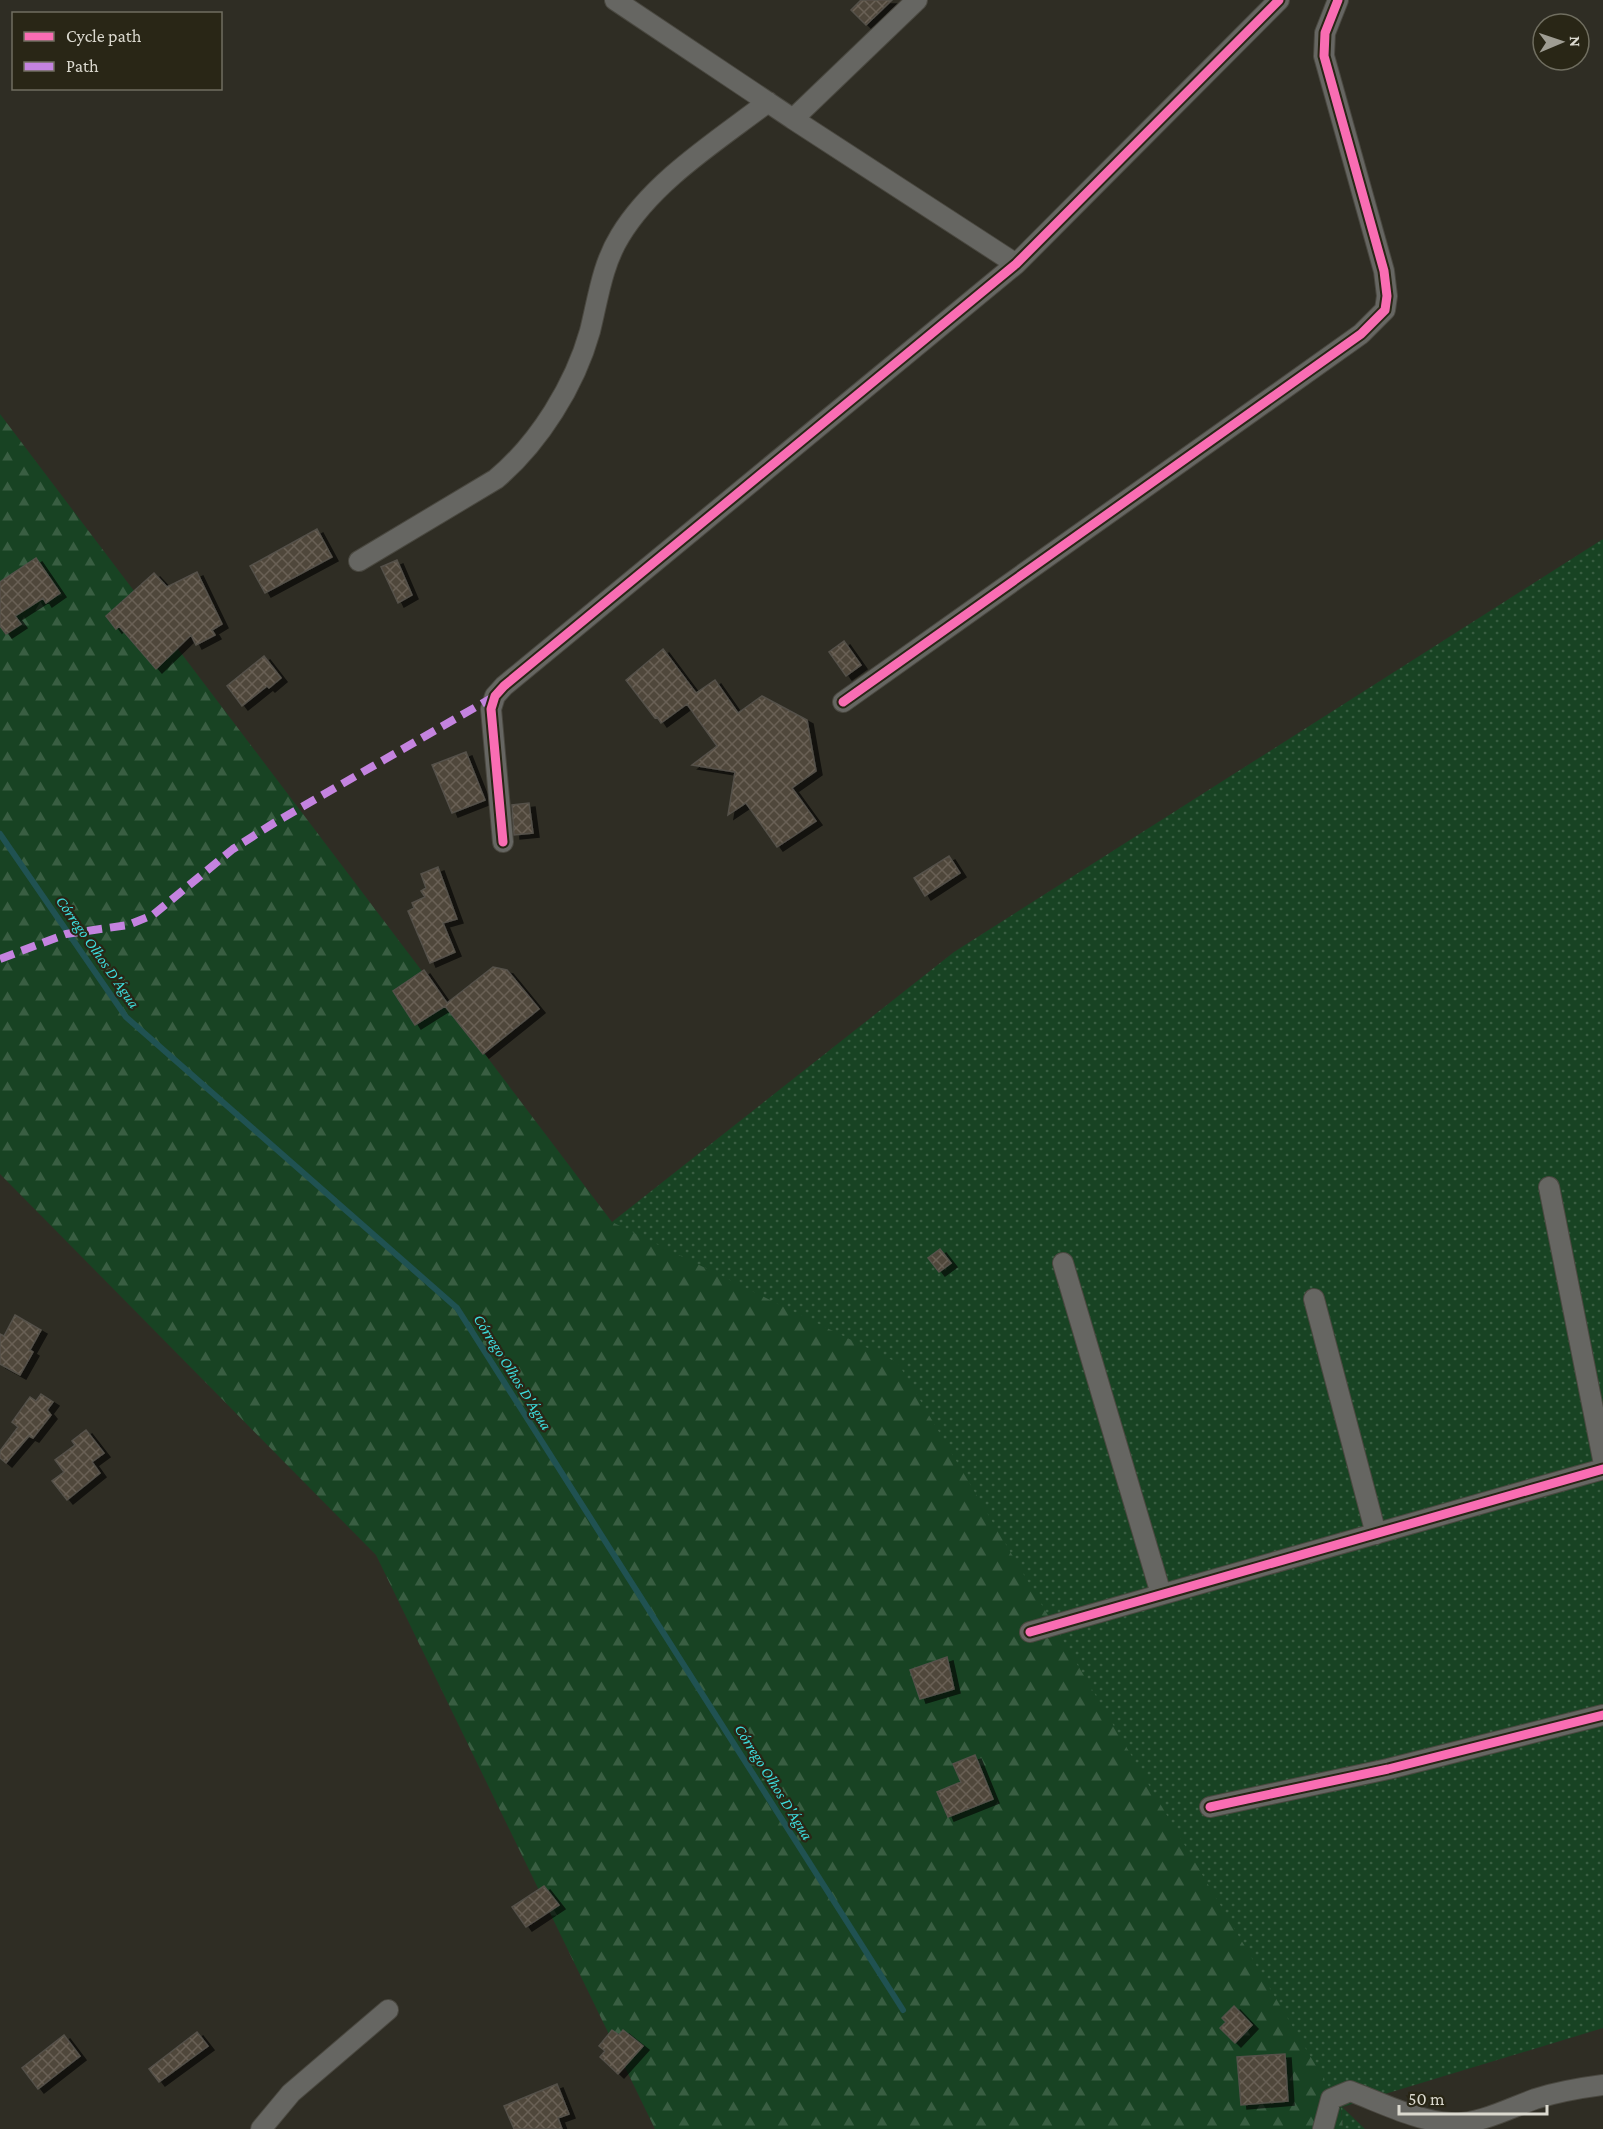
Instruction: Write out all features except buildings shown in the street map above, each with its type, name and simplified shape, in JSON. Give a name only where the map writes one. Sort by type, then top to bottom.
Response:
[{"type":"street","points":[[615,0],[1016,264]]},
{"type":"street","points":[[793,119],[917,0]]},
{"type":"street","points":[[503,842],[490,709],[495,696],[504,686],[1016,264],[1279,0]]},
{"type":"street","points":[[843,702],[1361,334],[1385,310],[1387,296],[1384,271],[1324,56],[1325,33],[1338,0]]},
{"type":"street","points":[[359,561],[496,479],[514,464],[533,442],[565,392],[581,357],[607,264],[619,237],[631,219],[648,198],[680,170],[768,102]]},
{"type":"street","points":[[1549,1187],[1603,1459]]},
{"type":"street","points":[[1063,1263],[1161,1594]]},
{"type":"street","points":[[1314,1299],[1376,1534]]},
{"type":"street","points":[[1030,1632],[1603,1469]]},
{"type":"street","points":[[1210,1807],[1388,1769],[1603,1715]]},
{"type":"street","points":[[261,2129],[291,2093],[388,2010]]},
{"type":"street","points":[[1323,2129],[1331,2098],[1350,2091],[1428,2119],[1453,2123],[1484,2118],[1536,2099],[1584,2087],[1603,2085]]},
{"type":"green space","points":[[0,414],[612,1222],[898,1363],[1341,2108],[1343,2129],[655,2129],[376,1555],[0,1174]]},
{"type":"green space","points":[[1603,539],[1603,2028],[1342,2107],[1365,2129],[1343,2129],[1341,2108],[612,1222],[954,952]]},
{"type":"waterway","name":"Córrego Olhos D'Água","points":[[0,834],[126,1017],[457,1308],[903,2010]]},
{"type":"marked path","points":[[0,959],[66,934],[128,925],[153,915],[233,849],[495,696]]},
{"type":"cycle path","points":[[503,842],[491,709],[495,696],[504,686],[1016,264],[1279,0]]},
{"type":"cycle path","points":[[843,702],[1361,334],[1385,310],[1387,296],[1384,271],[1324,56],[1325,33],[1338,0]]},
{"type":"cycle path","points":[[1030,1632],[1603,1469]]},
{"type":"cycle path","points":[[1210,1807],[1388,1769],[1603,1715]]}]
